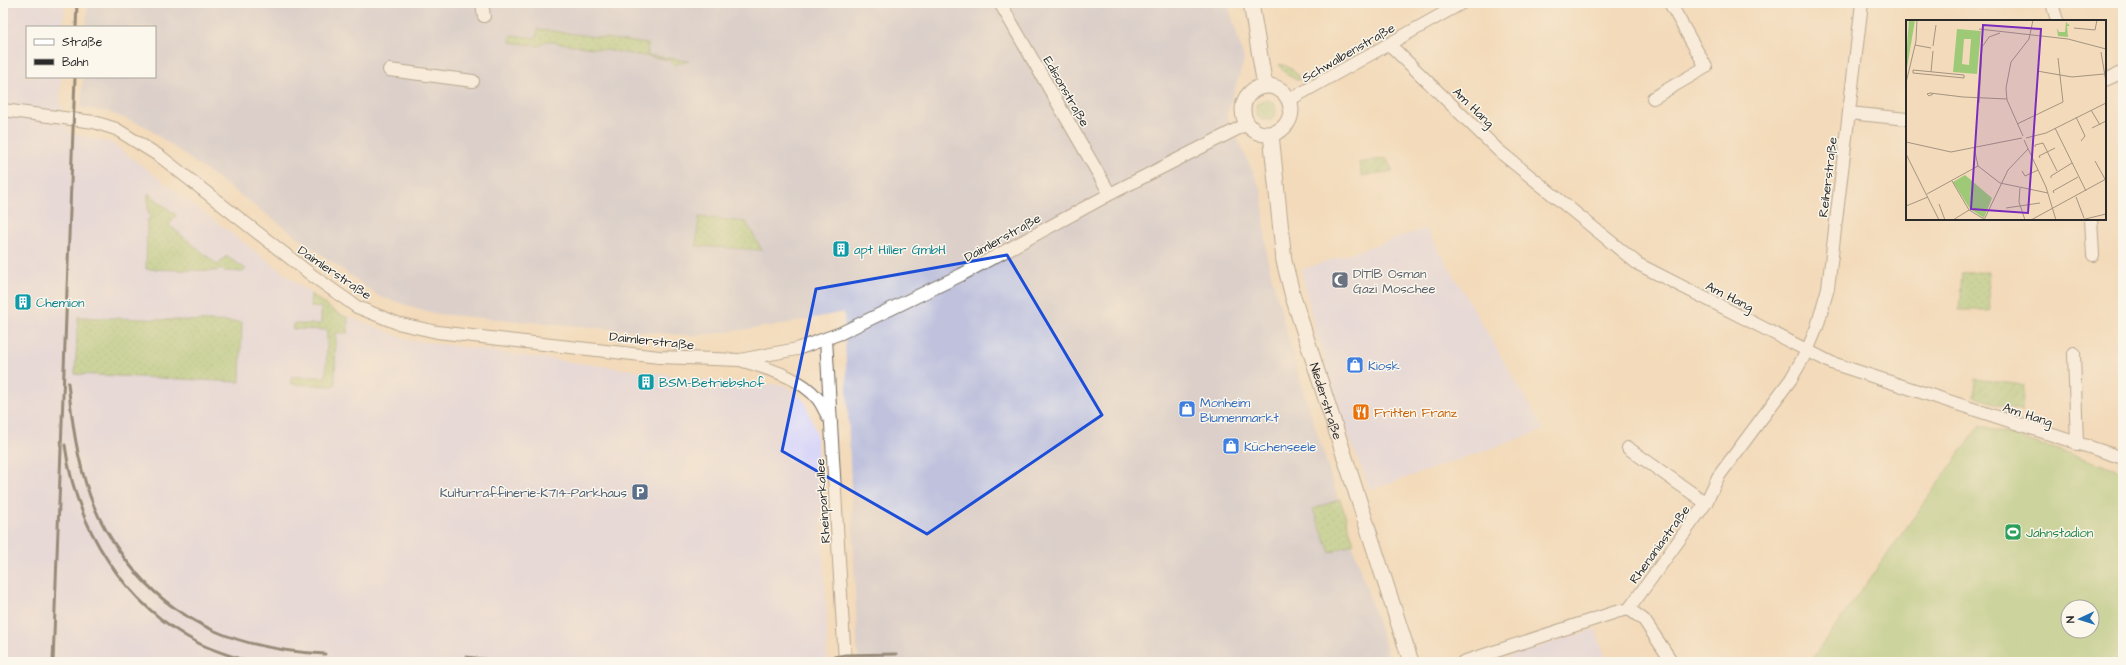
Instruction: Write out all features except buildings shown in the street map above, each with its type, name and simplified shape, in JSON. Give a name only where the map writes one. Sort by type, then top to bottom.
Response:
[{"type":"street","points":[[482,3],[484,16]]},
{"type":"street","name":"Edisonstraße","points":[[1000,3],[1110,194]]},
{"type":"street","points":[[1250,3],[1265,86]]},
{"type":"street","name":"Schwalbenstraße","points":[[1289,100],[1309,90],[1320,81],[1390,45],[1462,3]]},
{"type":"street","points":[[1653,98],[1706,67],[1670,3]]},
{"type":"street","name":"Reiherstraße","points":[[1807,351],[1828,288],[1862,3]]},
{"type":"street","points":[[2052,3],[2058,20]]},
{"type":"street","name":"Am Hang","points":[[1390,45],[1499,151],[1627,256],[1649,270],[1832,364],[2123,458]]},
{"type":"street","points":[[388,70],[473,81]]},
{"type":"street","points":[[2106,80],[2123,72]]},
{"type":"street","points":[[1265,86],[1279,89],[1289,100],[1291,108],[1288,122],[1278,132],[1270,134],[1255,131],[1247,124],[1242,108],[1250,93],[1265,86]]},
{"type":"street","name":"Daimlerstraße","points":[[3,110],[94,122],[116,129],[150,149],[313,276],[357,307],[397,322],[436,332],[659,357],[740,360],[797,349],[826,339],[961,275],[1110,194],[1247,124]]},
{"type":"street","points":[[1849,113],[1906,119]]},
{"type":"street","name":"Niederstraße","points":[[1270,134],[1284,261],[1293,297],[1411,662]]},
{"type":"street","points":[[2090,220],[2093,255]]},
{"type":"street","name":"Rheinparkallee","points":[[826,339],[846,662]]},
{"type":"street","name":"Rhenaniastraße","points":[[1629,609],[1706,503],[1718,478],[1791,379],[1807,351]]},
{"type":"street","points":[[2074,353],[2077,444]]},
{"type":"street","name":"Daimlerstraße","points":[[740,360],[779,373],[804,386],[818,399],[831,422]]},
{"type":"street","points":[[1628,448],[1706,503]]},
{"type":"street","points":[[1463,662],[1629,609],[1644,620],[1672,662]]},
{"type":"highlighted area","points":[[1007,255],[1102,415],[927,534],[782,451],[816,289]]},
{"type":"shaded area","points":[[3,3],[65,3],[63,26],[26,26],[26,78],[61,78],[60,102],[70,133],[112,143],[334,311],[409,340],[712,381],[785,385],[805,402],[816,432],[827,617],[827,662],[3,662]]},
{"type":"shaded area","points":[[88,3],[1228,3],[1244,60],[1227,115],[1262,192],[1267,259],[1298,373],[1391,662],[858,662],[844,312],[779,325],[694,336],[437,314],[380,297],[145,126],[108,112],[81,108],[83,78],[156,78],[156,26],[86,26]]},
{"type":"shaded area","points":[[1426,228],[1544,430],[1370,490],[1346,429],[1315,330],[1301,270]]},
{"type":"shaded area","points":[[1595,629],[1607,662],[1492,662]]},
{"type":"green space","points":[[538,29],[648,44],[647,55],[689,61],[675,65],[670,60],[546,41],[539,46],[510,42],[511,35],[536,38]]},
{"type":"green space","points":[[1279,64],[1291,69],[1300,80],[1287,75]]},
{"type":"green space","points":[[1266,100],[1273,103],[1276,110],[1273,117],[1266,120],[1259,117],[1256,110],[1259,103]]},
{"type":"green space","points":[[1386,158],[1393,171],[1362,176],[1359,163]]},
{"type":"green space","points":[[148,193],[176,215],[169,225],[218,265],[226,256],[246,269],[243,272],[224,271],[220,268],[217,271],[146,269],[147,220],[151,217],[148,213]]},
{"type":"green space","points":[[699,217],[746,222],[762,250],[696,246]]},
{"type":"green space","points":[[1988,272],[1990,310],[1959,310],[1962,273]]},
{"type":"green space","points":[[311,294],[334,311],[348,318],[348,333],[336,333],[335,386],[291,384],[291,377],[326,377],[327,330],[292,329],[293,324],[321,324],[321,308],[310,307]]},
{"type":"green space","points":[[78,317],[242,322],[240,382],[75,374]]},
{"type":"green space","points":[[1975,379],[2024,385],[2022,411],[1974,397]]},
{"type":"green space","name":"Jahnstadion","points":[[1980,425],[2123,471],[2123,662],[1810,662]]},
{"type":"green space","points":[[1340,499],[1354,543],[1330,553],[1313,509]]},
{"type":"railway","points":[[76,26],[77,3]]},
{"type":"railway","points":[[53,662],[75,78]]},
{"type":"railway","points":[[68,383],[78,454],[93,505],[105,529],[125,559],[145,582],[166,602],[189,618],[214,630],[240,640],[267,647],[295,652],[325,654]]},
{"type":"railway","points":[[65,445],[71,476],[80,506],[108,561],[127,586],[148,608],[173,628],[200,644],[248,662]]},
{"type":"railway","points":[[807,662],[845,655],[896,654]]},
{"type":"railway","points":[[466,657],[508,662]]},
{"type":"place","name":"apt Hiller GmbH","points":[[841,249]]},
{"type":"place","name":"DİTİB Osman Gazi Moschee","points":[[1340,280]]},
{"type":"place","name":"Chemion","points":[[23,302]]},
{"type":"place","name":"Kiosk","points":[[1355,365]]},
{"type":"place","name":"BSM-Betriebshof","points":[[646,382]]},
{"type":"place","name":"Monheim Blumenmarkt","points":[[1187,409]]},
{"type":"place","name":"Fritten Franz","points":[[1361,412]]},
{"type":"place","name":"Küchenseele","points":[[1231,446]]},
{"type":"place","name":"Kulturraffinerie-K714-Parkhaus","points":[[640,492]]},
{"type":"place","name":"Jahnstadion","points":[[2013,532]]}]
